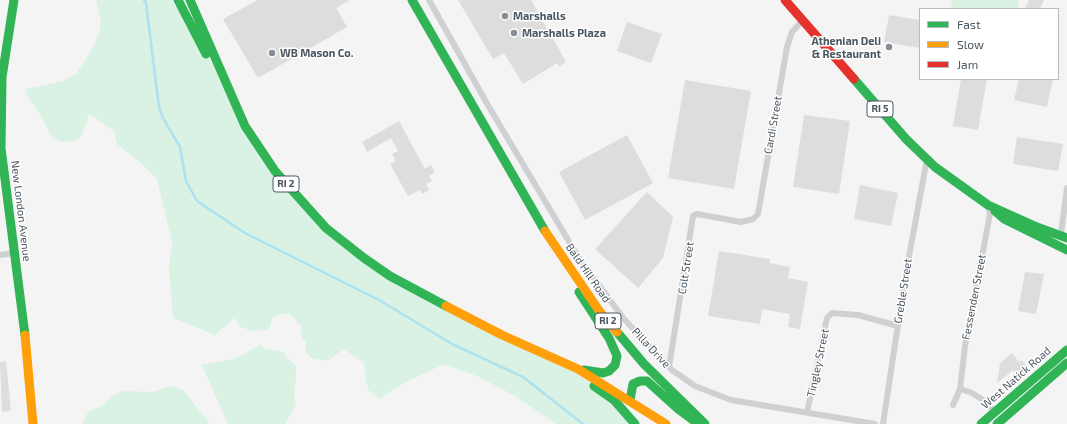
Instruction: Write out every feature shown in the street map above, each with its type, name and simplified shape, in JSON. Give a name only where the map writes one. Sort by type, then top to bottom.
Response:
[{"type":"main road","name":"New London Avenue","points":[[14,0],[1,76],[1,148],[28,357],[33,424]]},
{"type":"main road","points":[[171,0],[208,58]]},
{"type":"main road","name":"RI 2","points":[[178,0],[240,115],[275,170],[298,199],[344,244],[386,273],[429,298],[502,335],[578,369],[630,400],[666,424]]},
{"type":"main road","points":[[190,0],[240,115]]},
{"type":"main road","name":"Bald Hill Road","points":[[412,0],[528,204],[558,252],[600,312],[644,364],[705,424]]},
{"type":"main road","name":"RI 5","points":[[785,0],[906,139],[927,159],[969,193],[988,204],[1037,227],[1064,236]]},
{"type":"main road","points":[[528,204],[552,248],[608,338],[617,356],[614,368],[606,372],[578,369]]},
{"type":"main road","name":"RI 5","points":[[988,204],[1004,219],[1067,250]]},
{"type":"main road","name":"West Natick Road","points":[[981,424],[1067,350]]},
{"type":"main road","points":[[562,362],[614,400],[635,424]]},
{"type":"main road","name":"West Natick Road","points":[[997,424],[1067,363]]},
{"type":"main road","points":[[630,400],[633,384],[640,381],[647,381],[659,390],[678,409],[698,424]]},
{"type":"street","name":"Pilla Drive","points":[[429,0],[489,107],[577,255],[621,315],[669,367],[696,386],[731,400],[875,424]]},
{"type":"street","name":"Cardi Street","points":[[741,222],[753,219],[760,211],[787,47],[792,32],[803,20]]},
{"type":"street","name":"Greble Street","points":[[883,424],[898,326],[927,159]]},
{"type":"street","points":[[1064,236],[1067,188]]},
{"type":"street","name":"Fessenden Street","points":[[953,405],[960,389],[965,346],[990,214],[988,204]]},
{"type":"street","name":"Colt Street","points":[[669,367],[693,216],[697,214],[741,222]]},
{"type":"street","points":[[0,255],[14,253]]},
{"type":"street","name":"Tingley Street","points":[[808,412],[822,339],[827,318],[830,315],[835,312],[851,314],[876,319],[898,326]]},
{"type":"street","points":[[960,389],[972,393],[983,400],[995,412]]},
{"type":"green space","points":[[96,0],[171,0],[207,53],[245,126],[312,213],[369,262],[562,362],[617,402],[635,424],[556,424],[515,396],[477,376],[444,364],[406,382],[379,399],[369,391],[366,382],[364,363],[344,349],[327,361],[311,358],[305,351],[306,343],[301,336],[301,326],[289,313],[273,316],[269,330],[252,331],[241,327],[234,318],[215,335],[173,318],[169,268],[172,242],[157,179],[140,162],[117,144],[114,131],[89,114],[82,135],[75,141],[60,142],[50,134],[40,114],[28,97],[25,89],[63,81],[76,74],[93,48],[100,29],[101,21]]},
{"type":"green space","points":[[952,0],[1018,0],[1019,8],[951,8]]},
{"type":"green space","points":[[261,344],[263,348],[283,352],[296,367],[294,393],[296,405],[285,424],[228,424],[202,365],[237,358]]},
{"type":"green space","points":[[171,386],[183,390],[210,424],[84,424],[83,421],[89,411],[100,407],[115,394],[123,391],[153,392]]},
{"type":"building","name":"WB Mason Co.","points":[[258,0],[350,0],[336,8],[347,27],[258,78],[223,19]]},
{"type":"building","name":"Marshalls Plaza","points":[[458,0],[531,0],[566,62],[559,67],[557,63],[523,84],[504,53],[493,59]]},
{"type":"building","points":[[1029,0],[1044,0],[1040,8],[1025,8]]},
{"type":"building","points":[[889,15],[919,20],[919,48],[884,42]]},
{"type":"building","points":[[627,22],[662,34],[651,63],[617,51]]},
{"type":"building","points":[[685,80],[751,91],[734,189],[668,178]]},
{"type":"building","points":[[961,80],[987,80],[978,130],[953,126]]},
{"type":"building","points":[[1019,80],[1053,80],[1047,107],[1014,100]]},
{"type":"building","points":[[804,115],[850,121],[839,194],[793,187]]},
{"type":"building","points":[[399,121],[425,169],[431,165],[435,172],[429,176],[432,181],[426,184],[429,190],[422,194],[420,190],[408,196],[390,164],[396,161],[392,154],[398,151],[391,138],[367,152],[362,142]]},
{"type":"building","points":[[627,135],[653,183],[585,220],[559,172]]},
{"type":"building","points":[[1017,137],[1063,144],[1058,171],[1013,164]]},
{"type":"building","points":[[860,185],[898,193],[891,226],[854,219]]},
{"type":"building","points":[[647,192],[673,217],[663,258],[638,288],[595,249]]},
{"type":"building","points":[[719,251],[770,259],[769,263],[790,267],[788,278],[808,282],[800,329],[788,327],[790,314],[762,309],[760,324],[708,316]]},
{"type":"building","points":[[1025,272],[1044,274],[1036,314],[1018,311]]},
{"type":"building","points":[[1012,353],[1019,362],[1022,360],[1029,369],[1019,377],[1013,370],[997,383],[1000,363]]},
{"type":"building","points":[[6,361],[11,411],[2,412],[0,362]]},
{"type":"waterway","points":[[144,0],[146,3],[159,107],[163,118],[180,147],[186,181],[197,201],[245,233],[381,301],[452,344],[523,377],[583,424]]},
{"type":"traffic: fast","points":[[14,0],[2,77],[1,148],[25,335]]},
{"type":"traffic: fast","points":[[178,0],[206,54]]},
{"type":"traffic: fast","points":[[190,0],[245,126],[275,171],[326,228],[390,276],[446,306]]},
{"type":"traffic: fast","points":[[412,0],[545,231]]},
{"type":"traffic: fast","points":[[854,79],[906,139],[935,167],[988,205],[1037,227],[1067,238]]},
{"type":"traffic: fast","points":[[995,211],[1004,219],[1067,250]]},
{"type":"traffic: fast","points":[[579,292],[609,338],[617,356],[615,365],[609,371],[603,373],[584,370]]},
{"type":"traffic: fast","points":[[617,332],[644,364],[705,424]]},
{"type":"traffic: fast","points":[[981,424],[1067,350]]},
{"type":"traffic: fast","points":[[997,424],[1067,363]]},
{"type":"traffic: fast","points":[[630,400],[633,384],[640,381],[647,381],[678,409],[697,423]]},
{"type":"traffic: fast","points":[[594,386],[614,400],[635,424]]},
{"type":"traffic: slow","points":[[545,231],[600,312],[617,332]]},
{"type":"traffic: slow","points":[[446,306],[502,335],[578,369],[666,424]]},
{"type":"traffic: slow","points":[[25,335],[33,424]]},
{"type":"traffic: jam","points":[[785,0],[854,79]]},
{"type":"place","name":"Marshalls","points":[[505,16]]},
{"type":"place","name":"Marshalls Plaza","points":[[514,33]]},
{"type":"place","name":"Athenian Deli & Restaurant","points":[[889,47]]},
{"type":"place","name":"WB Mason Co.","points":[[272,53]]}]
